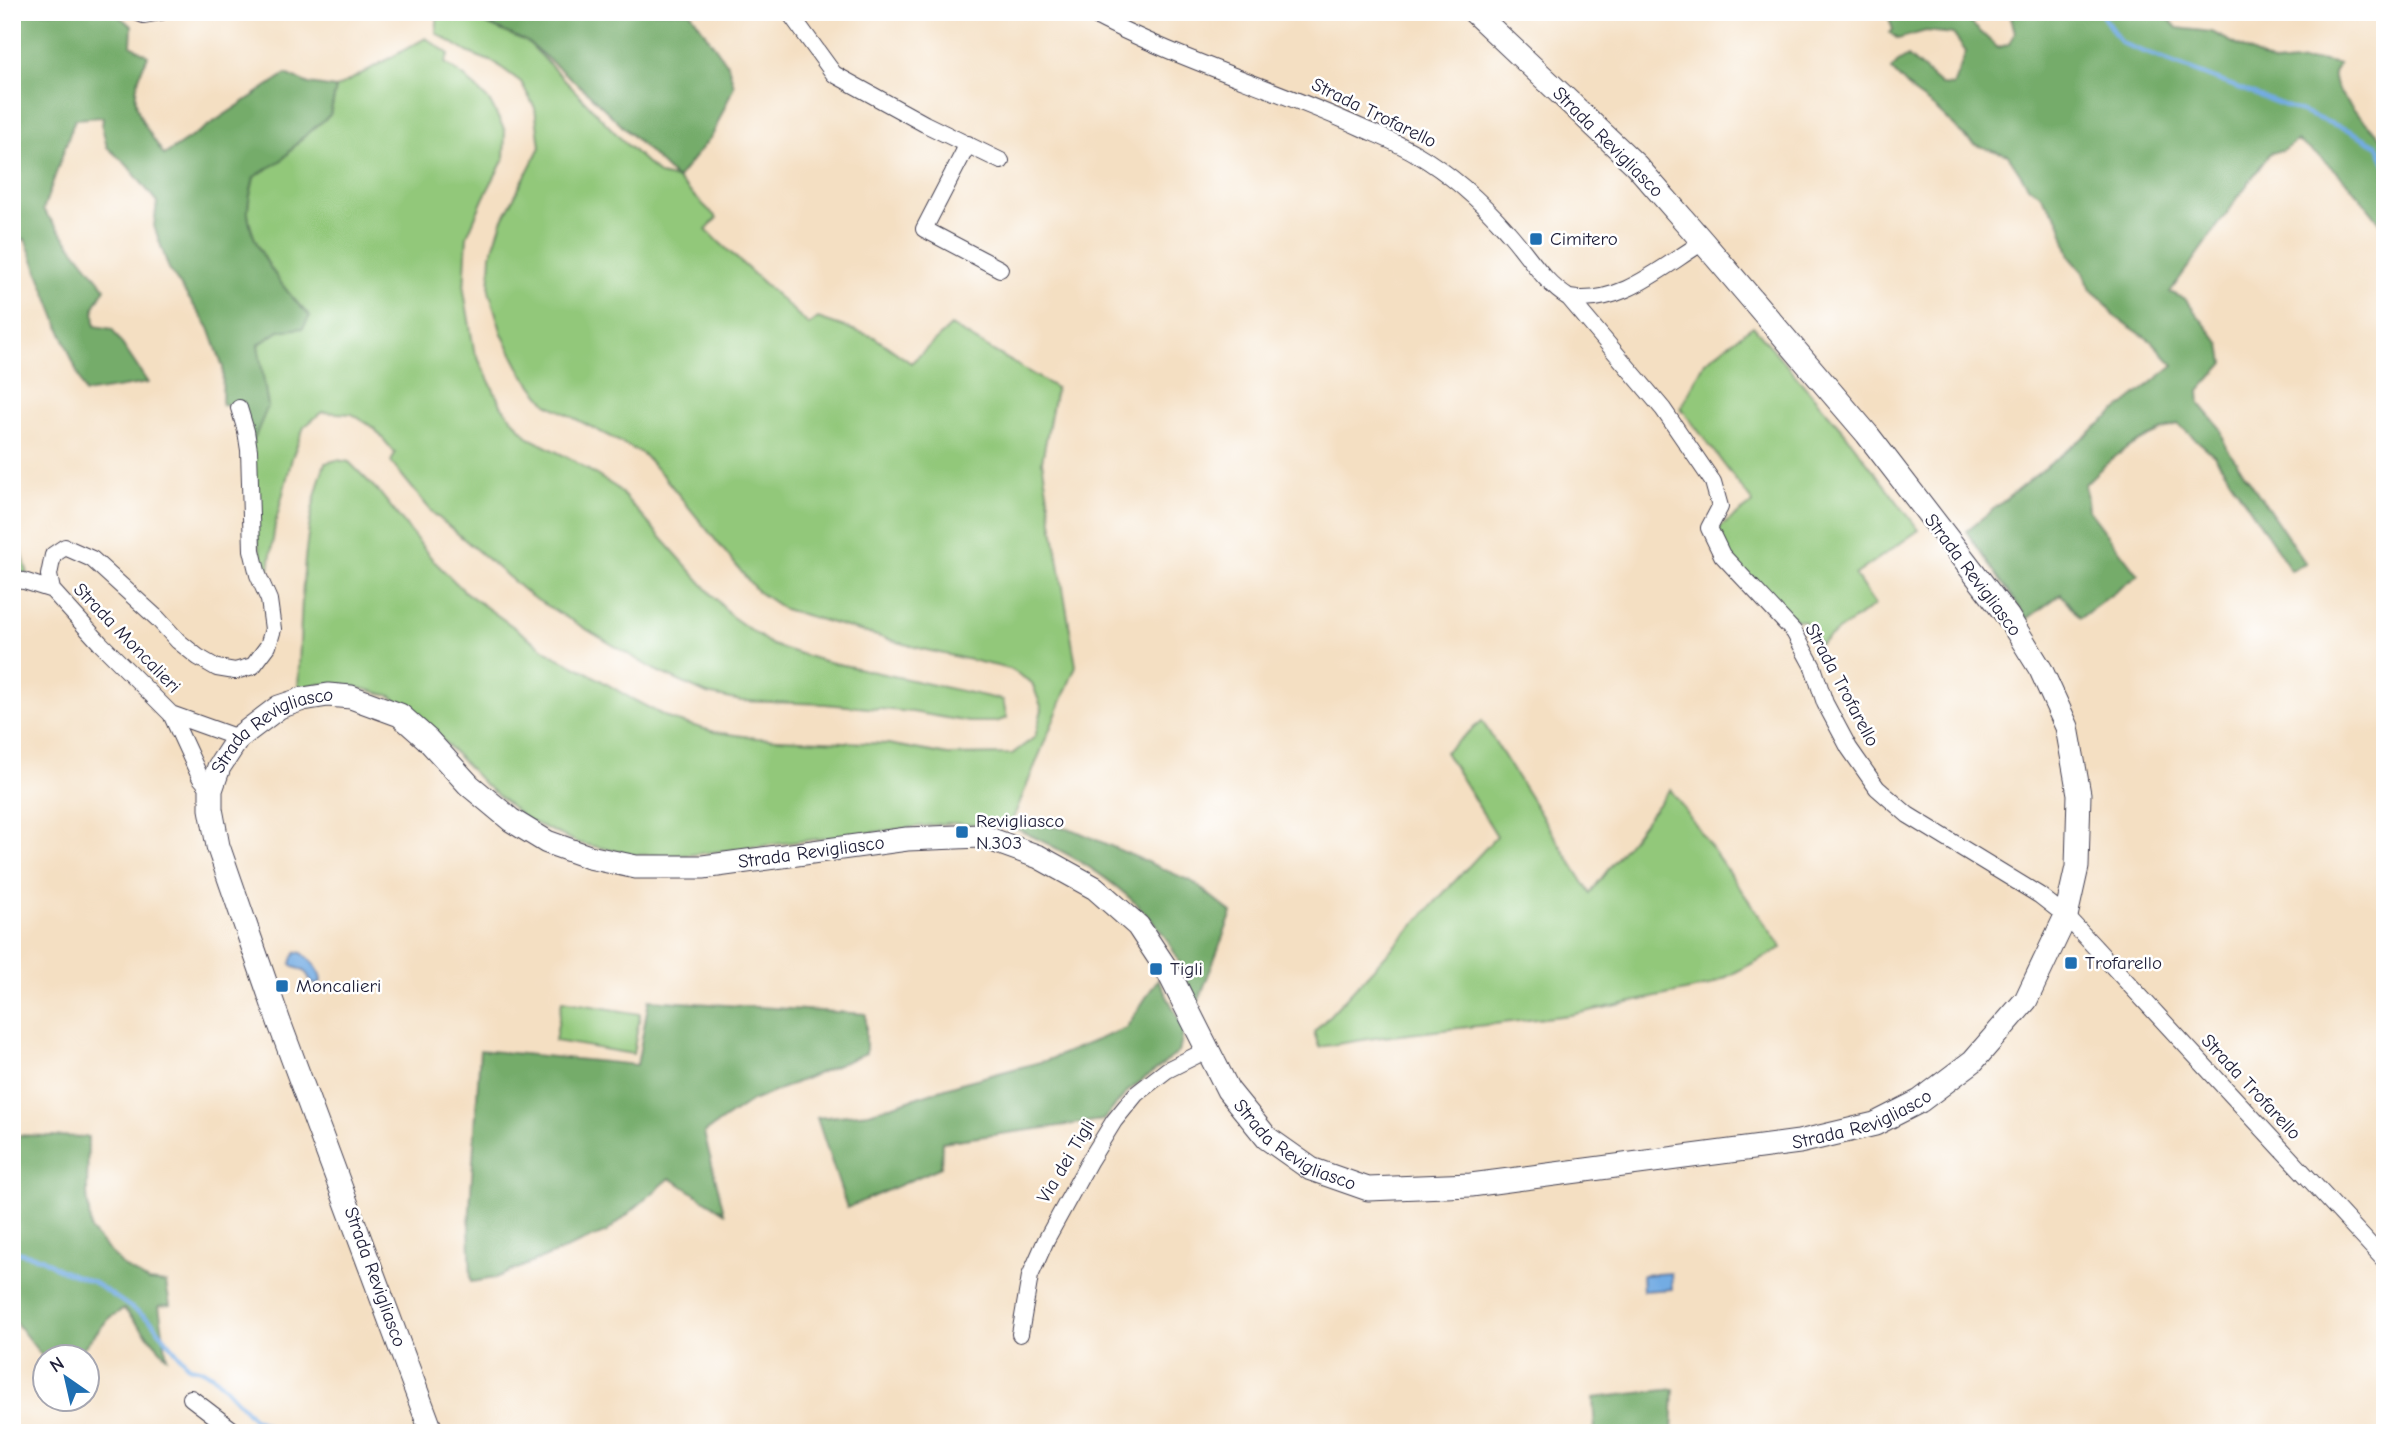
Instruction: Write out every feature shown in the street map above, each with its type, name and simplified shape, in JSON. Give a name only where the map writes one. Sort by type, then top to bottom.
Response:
[{"type":"street","points":[[136,12],[144,15],[160,12]]},
{"type":"street","points":[[789,12],[834,74],[925,124],[1001,161]]},
{"type":"street","name":"Strada Trofarello","points":[[1088,12],[1121,30],[1309,104],[1415,153],[1471,195],[1508,232],[1556,290],[1569,298],[1663,409],[1713,482],[1720,507],[1709,528],[1722,555],[1794,632],[1813,667],[1825,703],[1849,748],[1877,788],[1908,815],[2039,895],[2066,916],[2385,1261]]},
{"type":"street","name":"Strada Revigliasco","points":[[432,1433],[279,1022],[218,846],[211,808],[211,790],[219,767],[237,738],[279,707],[303,699],[328,695],[351,697],[400,715],[427,739],[469,785],[511,820],[547,842],[589,857],[636,867],[703,867],[907,839],[981,836],[1039,857],[1096,888],[1138,926],[1169,973],[1227,1090],[1267,1138],[1311,1169],[1368,1189],[1471,1185],[1799,1142],[1875,1124],[1920,1101],[1973,1061],[2026,1000],[2066,916],[2077,867],[2079,794],[2067,727],[2041,670],[2008,617],[1867,434],[1703,242],[1636,165],[1474,12]]},
{"type":"street","points":[[968,144],[924,229],[1000,269]]},
{"type":"street","points":[[1569,298],[1584,301],[1631,287],[1703,242]]},
{"type":"street","points":[[52,590],[49,575],[52,555],[65,547],[92,559],[198,657],[217,668],[234,671],[253,666],[268,646],[273,629],[269,600],[258,575],[253,550],[249,450],[239,408]]},
{"type":"street","name":"Strada Moncalieri","points":[[12,580],[52,590],[171,714],[200,777],[211,790]]},
{"type":"street","name":"Strada Moncalieri","points":[[171,714],[237,738]]},
{"type":"street","name":"Via dei Tigli","points":[[1020,1334],[1030,1276],[1046,1240],[1114,1121],[1136,1094],[1167,1070],[1208,1050]]},
{"type":"street","points":[[191,1398],[237,1433]]},
{"type":"green space","points":[[12,12],[113,12],[132,26],[131,45],[148,56],[137,85],[137,108],[164,155],[286,74],[309,84],[336,88],[330,115],[301,139],[283,159],[254,177],[248,214],[256,241],[281,283],[310,316],[303,328],[279,331],[258,345],[268,406],[252,444],[243,402],[222,405],[223,367],[209,328],[169,269],[154,226],[157,202],[127,165],[107,147],[102,127],[103,117],[75,119],[43,210],[105,288],[94,307],[95,326],[112,329],[148,383],[85,393],[25,239],[12,243]]},
{"type":"green space","points":[[438,12],[460,12],[528,42],[626,144],[660,175],[677,179],[717,218],[706,230],[809,325],[818,318],[874,337],[911,363],[951,326],[1056,388],[1042,461],[1076,666],[1010,826],[949,823],[689,855],[636,855],[578,843],[526,819],[483,783],[425,721],[391,696],[349,685],[318,684],[298,688],[304,574],[311,517],[325,463],[337,460],[349,462],[379,492],[433,560],[465,592],[554,656],[670,719],[715,732],[757,738],[888,744],[948,755],[1012,754],[1035,737],[1042,709],[1032,683],[1010,669],[922,649],[784,609],[757,591],[643,454],[547,404],[522,373],[502,334],[489,291],[491,255],[502,221],[540,147],[535,108],[521,82],[495,63],[469,53],[436,33]]},
{"type":"green space","points":[[460,12],[690,12],[728,65],[734,86],[713,134],[677,179],[588,93],[528,42]]},
{"type":"green space","points":[[1883,12],[1959,12],[1998,48],[2009,44],[2015,32],[2011,18],[2014,12],[2163,12],[2177,28],[2212,32],[2274,64],[2319,60],[2339,64],[2334,74],[2339,91],[2385,141],[2385,229],[2345,180],[2297,141],[2282,151],[2270,153],[2170,292],[2185,299],[2221,345],[2224,363],[2199,391],[2200,404],[2221,429],[2225,445],[2306,564],[2291,570],[2214,455],[2178,424],[2128,448],[2085,484],[2088,509],[2138,575],[2080,618],[2061,594],[2027,619],[1966,531],[2174,365],[2151,341],[2114,316],[2102,299],[2091,290],[2083,272],[2070,257],[2059,220],[2039,193],[2029,187],[2008,155],[1973,144],[1935,108],[1914,93],[1892,70],[1908,56],[1941,85],[1953,86],[1966,52],[1953,34],[1926,31],[1898,39],[1890,33],[1893,30],[1888,15]]},
{"type":"green space","points":[[426,38],[449,54],[445,63],[466,78],[490,102],[505,131],[504,159],[467,236],[464,291],[474,350],[502,407],[529,438],[571,459],[617,488],[731,616],[772,645],[820,660],[1003,700],[1007,718],[996,722],[969,722],[912,712],[825,704],[741,701],[707,694],[655,670],[532,597],[432,512],[391,462],[395,453],[374,428],[352,414],[322,412],[304,427],[292,458],[275,525],[268,576],[256,529],[251,474],[259,370],[258,345],[279,331],[303,327],[309,316],[281,283],[256,241],[248,214],[254,177],[283,159],[301,139],[330,115],[336,88]]},
{"type":"green space","points":[[1753,326],[1844,432],[1919,530],[1855,575],[1875,605],[1819,644],[1804,621],[1796,620],[1729,555],[1716,530],[1753,503],[1681,408],[1705,362]]},
{"type":"green space","points":[[12,517],[28,574],[12,573]]},
{"type":"green space","points":[[1482,721],[1590,893],[1670,789],[1782,948],[1709,986],[1570,1015],[1319,1047],[1314,1032],[1497,836],[1445,752]]},
{"type":"green space","points":[[1032,823],[1074,830],[1193,882],[1232,913],[1197,1005],[1172,948],[1153,921],[1117,887],[1077,859],[1010,826]]},
{"type":"green space","points":[[1158,979],[1184,1029],[1179,1052],[1128,1091],[1103,1120],[942,1142],[941,1167],[847,1208],[817,1118],[869,1113],[961,1083],[1048,1060],[1126,1028]]},
{"type":"green space","points":[[649,1000],[866,1014],[866,1053],[750,1102],[704,1133],[724,1212],[670,1178],[607,1232],[495,1278],[471,1282],[469,1224],[480,1050],[637,1065]]},
{"type":"green space","points":[[562,1001],[640,1014],[633,1054],[555,1041]]},
{"type":"green space","points":[[12,1135],[88,1137],[87,1193],[91,1231],[122,1265],[148,1281],[166,1283],[170,1305],[159,1306],[167,1357],[124,1309],[110,1317],[86,1344],[32,1344],[12,1318]]},
{"type":"green space","points":[[1674,1389],[1672,1433],[1595,1433],[1593,1398]]},
{"type":"water","points":[[296,952],[302,953],[317,969],[321,982],[317,985],[313,984],[306,973],[293,967],[291,962]]},
{"type":"water","points":[[1671,1273],[1672,1289],[1643,1291],[1642,1275]]},
{"type":"waterway","points":[[2100,12],[2121,43],[2351,131],[2378,146],[2385,163]]},
{"type":"waterway","points":[[12,1251],[41,1258],[60,1270],[93,1282],[151,1321],[189,1367],[203,1370],[217,1379],[252,1417],[280,1433]]},
{"type":"place","name":"Cimitero","points":[[1536,239]]},
{"type":"place","name":"Revigliasco N.303","points":[[962,832]]},
{"type":"place","name":"Trofarello","points":[[2071,963]]},
{"type":"place","name":"Tigli","points":[[1156,969]]},
{"type":"place","name":"Moncalieri","points":[[282,986]]}]
